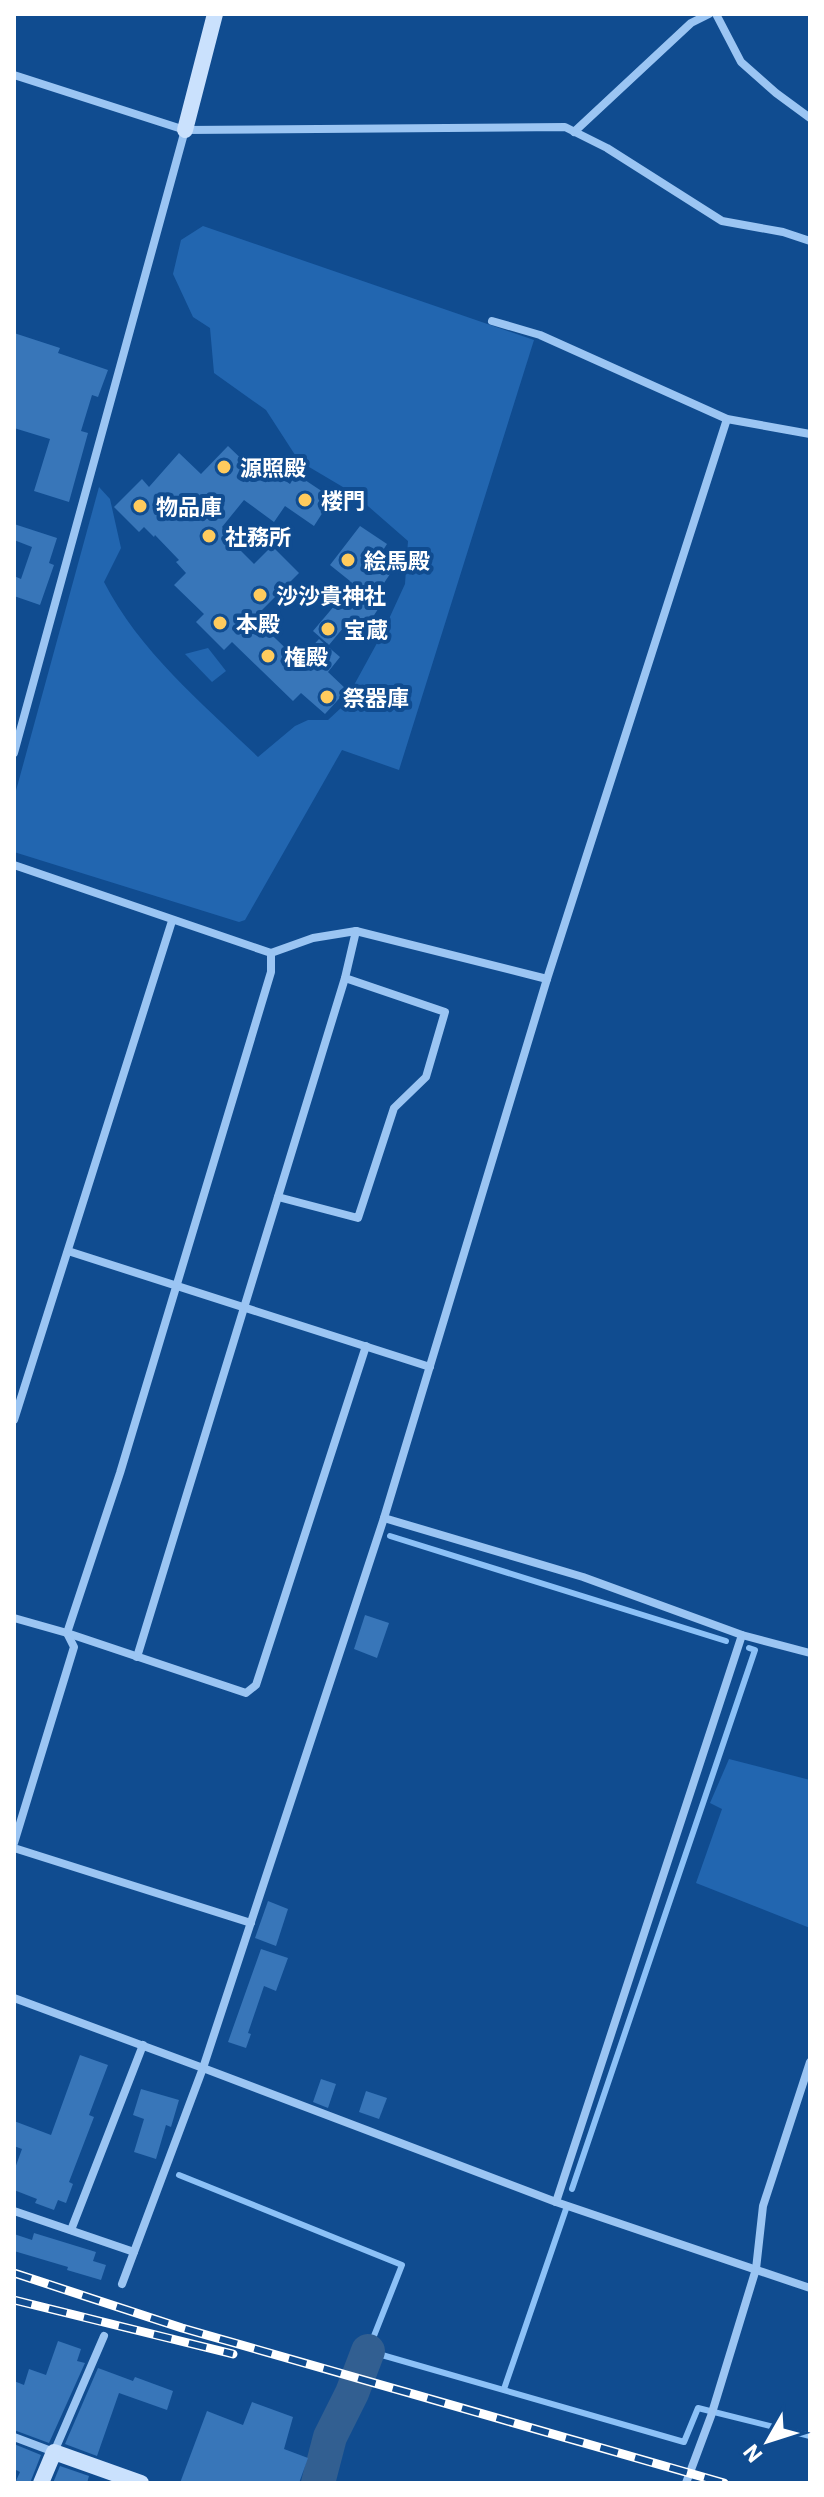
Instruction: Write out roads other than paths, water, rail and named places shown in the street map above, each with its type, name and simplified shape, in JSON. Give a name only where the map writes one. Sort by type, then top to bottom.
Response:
[{"type":"main road","points":[[185,130],[215,14]]},
{"type":"main road","points":[[41,2483],[54,2452],[141,2483]]},
{"type":"street","points":[[574,132],[691,23],[709,14]]},
{"type":"street","points":[[716,14],[741,62],[810,118]]},
{"type":"street","points":[[14,75],[185,130],[565,127],[607,148],[722,221],[783,232],[810,241]]},
{"type":"street","points":[[14,753],[185,130]]},
{"type":"street","points":[[492,321],[540,335],[727,419],[810,434]]},
{"type":"street","points":[[122,2284],[203,2068],[384,1518],[547,979],[727,419]]},
{"type":"street","points":[[14,865],[271,953],[313,938],[356,931],[547,979]]},
{"type":"street","points":[[14,1420],[172,921]]},
{"type":"street","points":[[137,1657],[345,978],[356,931]]},
{"type":"street","points":[[251,1923],[14,1845],[74,1647],[67,1633],[120,1473],[271,972],[271,953]]},
{"type":"street","points":[[278,1197],[358,1218],[394,1108],[426,1077],[445,1012],[345,978]]},
{"type":"street","points":[[68,1251],[430,1367]]},
{"type":"street","points":[[14,1618],[246,1693],[256,1685],[366,1346]]},
{"type":"street","points":[[384,1518],[583,1577],[742,1635],[810,1653]]},
{"type":"street","points":[[556,2202],[742,1635]]},
{"type":"street","points":[[14,1998],[556,2202],[810,2288]]},
{"type":"street","points":[[71,2230],[143,2045]]},
{"type":"street","points":[[686,2483],[712,2412],[756,2269],[763,2206],[810,2062]]},
{"type":"street","points":[[14,2211],[134,2252]]},
{"type":"street","points":[[14,2437],[54,2452],[104,2336]]},
{"type":"waterway","points":[[390,1536],[726,1641]]},
{"type":"waterway","points":[[572,2189],[755,1650],[749,1648]]},
{"type":"waterway","points":[[179,2175],[402,2265],[368,2351],[684,2442],[698,2408],[810,2436]]},
{"type":"waterway","points":[[504,2389],[566,2209]]},
{"type":"waterway","points":[[318,2483],[330,2437],[368,2351]]},
{"type":"railway","points":[[14,2273],[182,2328],[724,2483]]},
{"type":"railway","points":[[14,2300],[233,2354]]},
{"type":"place","name":"源照殿","points":[[224,467]]},
{"type":"place","name":"楼門","points":[[305,500]]},
{"type":"place","name":"物品庫","points":[[140,506]]},
{"type":"place","name":"社務所","points":[[209,536]]},
{"type":"place","name":"絵馬殿","points":[[348,560]]},
{"type":"place","name":"沙沙貴神社","points":[[260,595]]},
{"type":"place","name":"本殿","points":[[220,623]]},
{"type":"place","name":"宝蔵","points":[[328,629]]},
{"type":"place","name":"権殿","points":[[268,656]]},
{"type":"place","name":"祭器庫","points":[[327,697]]}]
